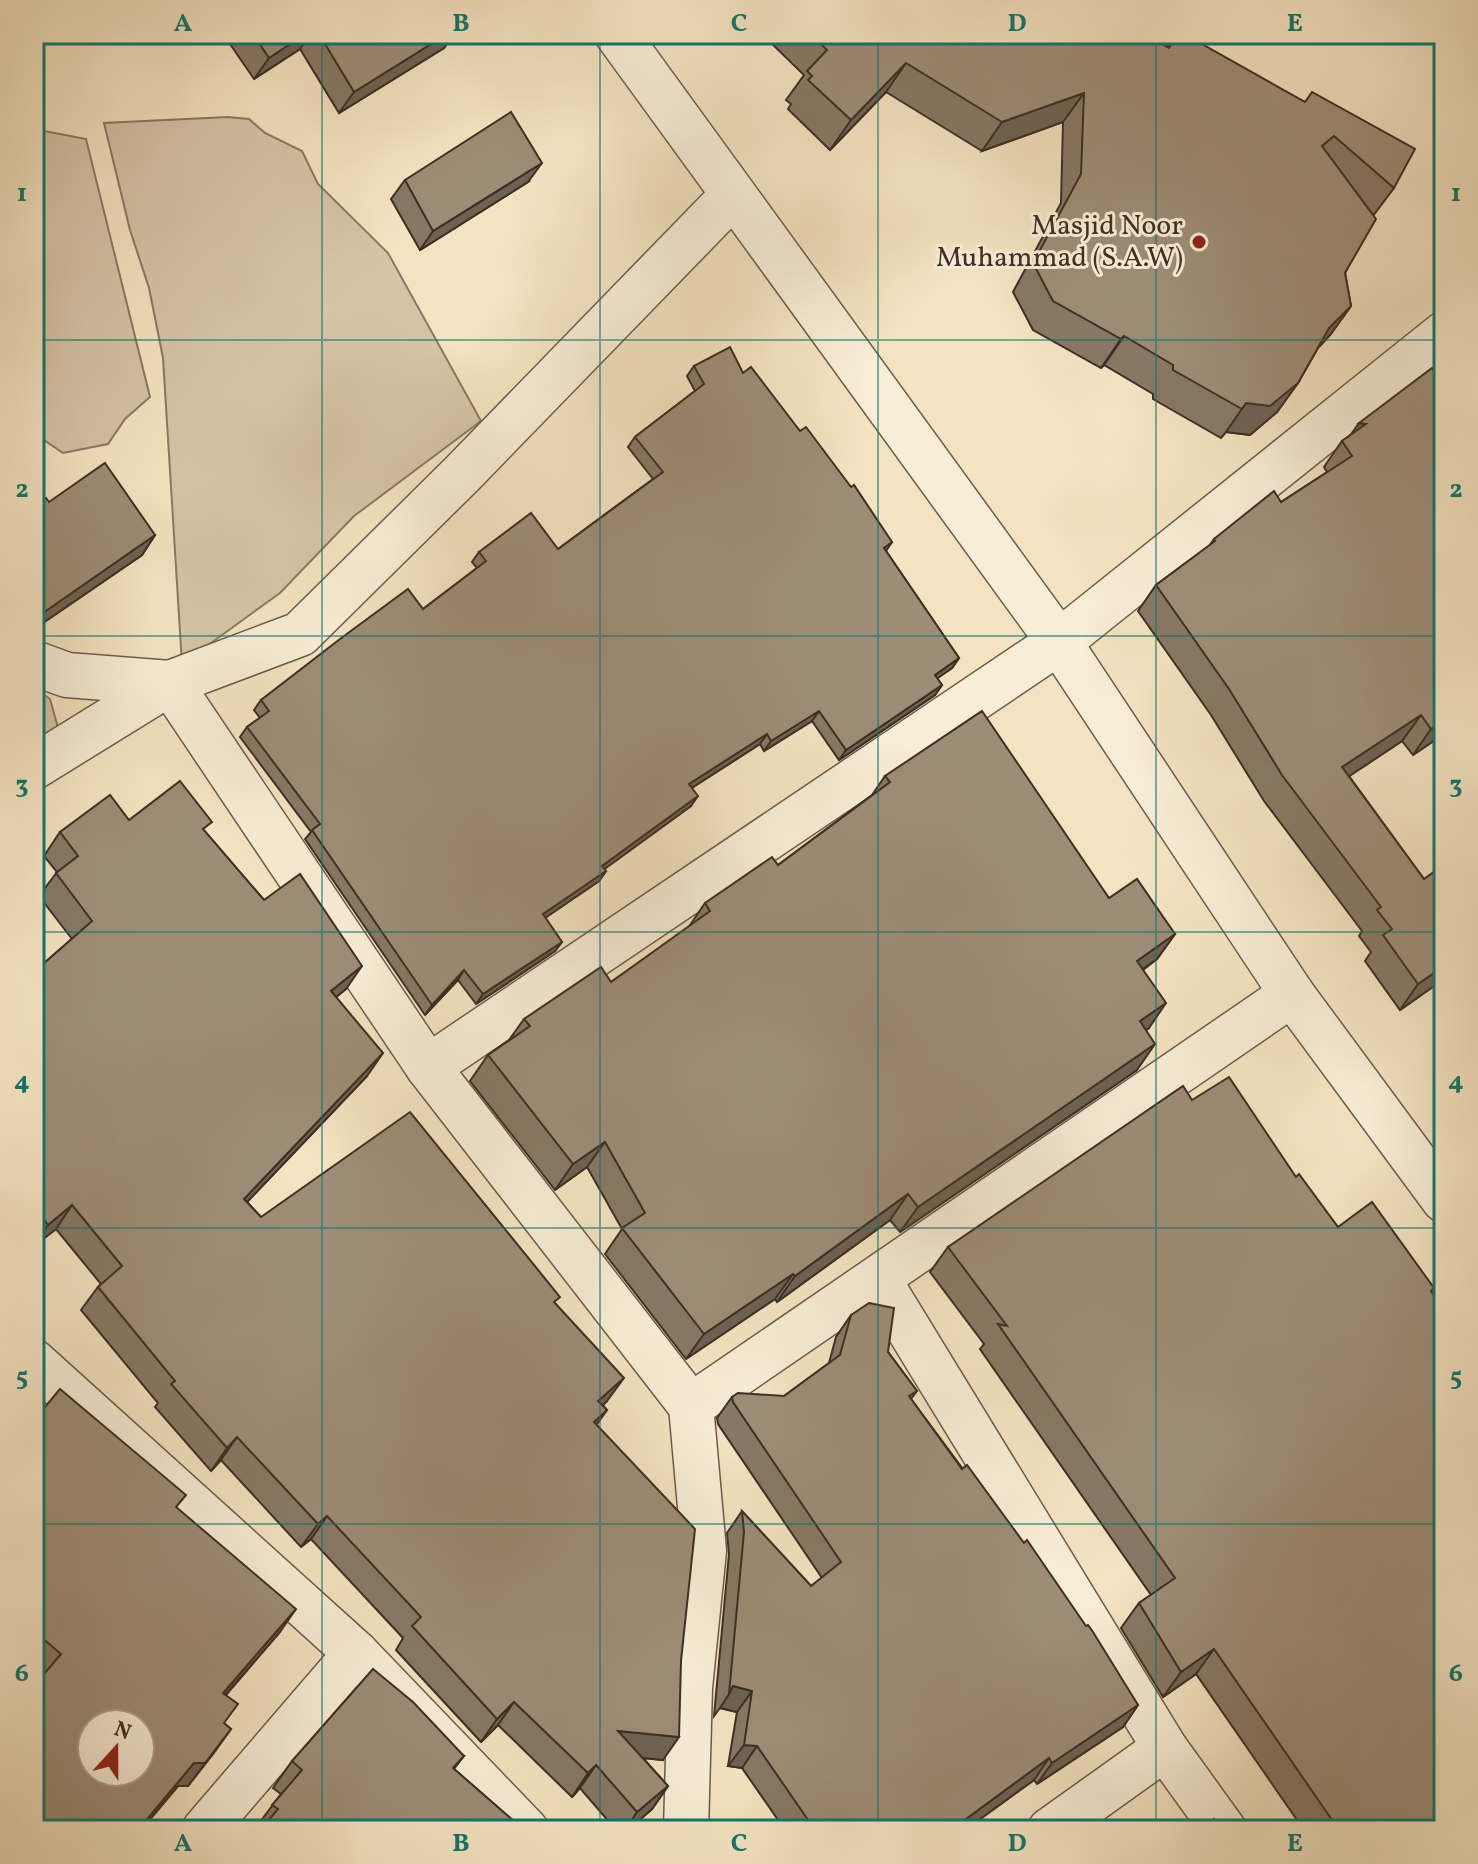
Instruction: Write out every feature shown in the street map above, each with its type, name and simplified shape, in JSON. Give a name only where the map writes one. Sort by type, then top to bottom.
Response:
[{"type":"street","points":[[617,34],[1059,642],[1292,994],[1444,1200]]},
{"type":"street","points":[[34,767],[170,683],[300,634],[462,474],[733,195]]},
{"type":"street","points":[[428,1067],[1059,642],[1444,334]]},
{"type":"street","points":[[34,663],[67,675],[170,683]]},
{"type":"street","points":[[170,683],[428,1067],[691,1406],[704,1551],[690,1687],[686,1830]]},
{"type":"street","points":[[691,1406],[1292,994]]},
{"type":"street","points":[[878,1279],[1165,1748],[1224,1830]]},
{"type":"street","points":[[34,1362],[356,1653],[526,1830]]},
{"type":"street","points":[[204,1830],[356,1653]]},
{"type":"street","points":[[1050,1830],[1165,1748]]},
{"type":"shaded area","points":[[228,117],[249,119],[265,133],[302,151],[318,184],[388,253],[481,421],[354,516],[280,593],[182,664],[163,358],[149,288],[130,230],[104,123]]},
{"type":"shaded area","points":[[34,129],[86,139],[150,397],[125,419],[108,444],[63,453],[41,438],[34,426]]},
{"type":"shaded area","points":[[34,688],[50,699],[60,735],[34,757]]},
{"type":"building","points":[[253,34],[305,34],[269,58]]},
{"type":"building","points":[[319,34],[447,34],[354,92]]},
{"type":"building","name":"Masjid Noor Muhammad (S.A.W)","points":[[811,34],[1144,34],[1169,48],[1177,34],[1184,34],[1305,102],[1312,92],[1415,149],[1394,188],[1334,136],[1322,146],[1376,219],[1345,273],[1351,306],[1329,328],[1298,383],[1270,406],[1246,403],[1242,409],[1173,370],[1173,365],[1124,336],[1121,339],[1053,301],[1033,263],[1081,174],[1084,93],[1002,122],[906,63],[851,120],[808,80],[812,76],[807,71],[827,50]]},
{"type":"building","points":[[511,112],[542,163],[433,231],[405,180]]},
{"type":"building","points":[[730,347],[743,373],[751,367],[800,431],[806,427],[851,487],[854,485],[892,542],[884,548],[959,658],[935,675],[942,685],[846,750],[819,711],[771,741],[767,734],[689,784],[698,796],[602,866],[606,871],[543,914],[562,942],[483,994],[464,970],[432,1005],[312,830],[320,824],[247,727],[269,711],[261,700],[340,639],[408,589],[423,609],[486,561],[479,552],[531,513],[558,549],[663,472],[635,437],[704,384],[694,366]]},
{"type":"building","points":[[1432,368],[1437,376],[1444,371],[1444,720],[1431,729],[1421,715],[1342,767],[1424,879],[1444,865],[1444,966],[1418,984],[1383,935],[1392,929],[1377,910],[1381,907],[1282,775],[1229,689],[1156,585],[1274,491],[1281,502],[1352,456],[1342,441],[1366,424],[1359,423]]},
{"type":"building","points":[[105,463],[155,535],[40,615],[34,607],[34,506],[46,498],[49,502]]},
{"type":"building","points":[[982,711],[1109,898],[1137,879],[1175,934],[1137,961],[1166,1003],[1140,1021],[1155,1044],[918,1207],[908,1194],[795,1276],[793,1274],[704,1334],[622,1228],[645,1213],[605,1142],[573,1164],[488,1055],[530,1026],[524,1019],[601,967],[611,982],[710,911],[705,903],[772,857],[778,865],[890,782],[885,776]]},
{"type":"building","points":[[180,781],[212,822],[203,829],[264,900],[300,874],[362,966],[331,991],[383,1053],[244,1199],[261,1217],[410,1112],[560,1297],[554,1302],[624,1378],[598,1401],[607,1410],[594,1422],[695,1529],[681,1661],[679,1737],[618,1731],[668,1786],[637,1812],[596,1765],[588,1773],[514,1702],[497,1719],[412,1626],[421,1617],[327,1516],[318,1524],[237,1437],[227,1448],[171,1384],[175,1381],[98,1287],[122,1266],[72,1205],[48,1225],[34,1206],[34,972],[92,921],[56,873],[78,856],[60,832],[110,795],[129,820]]},
{"type":"building","points":[[1229,1077],[1296,1177],[1299,1174],[1338,1227],[1372,1202],[1434,1288],[1431,1291],[1444,1310],[1444,1830],[1339,1830],[1214,1649],[1181,1672],[1139,1603],[1175,1578],[998,1324],[1007,1326],[948,1247],[1183,1086],[1192,1100]]},
{"type":"building","points":[[869,1303],[894,1308],[888,1352],[917,1391],[909,1396],[962,1469],[967,1465],[1024,1543],[1027,1540],[1093,1632],[1138,1705],[1052,1763],[1049,1758],[951,1830],[920,1830],[913,1822],[901,1830],[815,1830],[757,1746],[744,1745],[752,1691],[733,1686],[729,1694],[744,1532],[742,1511],[811,1586],[841,1562],[732,1397],[738,1393],[784,1396],[840,1355],[851,1315]]},
{"type":"building","points":[[60,1389],[186,1495],[176,1507],[296,1609],[223,1693],[238,1704],[224,1723],[231,1729],[205,1763],[194,1763],[138,1830],[34,1830],[34,1686],[61,1654],[34,1631],[34,1408],[40,1413]]},
{"type":"building","points":[[373,1669],[413,1702],[464,1756],[453,1768],[524,1830],[260,1830],[278,1809],[272,1805],[302,1770],[292,1761]]},
{"type":"building","points":[[1214,1819],[1221,1830],[1199,1830]]},
{"type":"building","points":[[1125,1820],[1131,1830],[1111,1830]]},
{"type":"place","name":"Masjid Noor Muhammad (S.A.W)","points":[[1199,242]]}]
